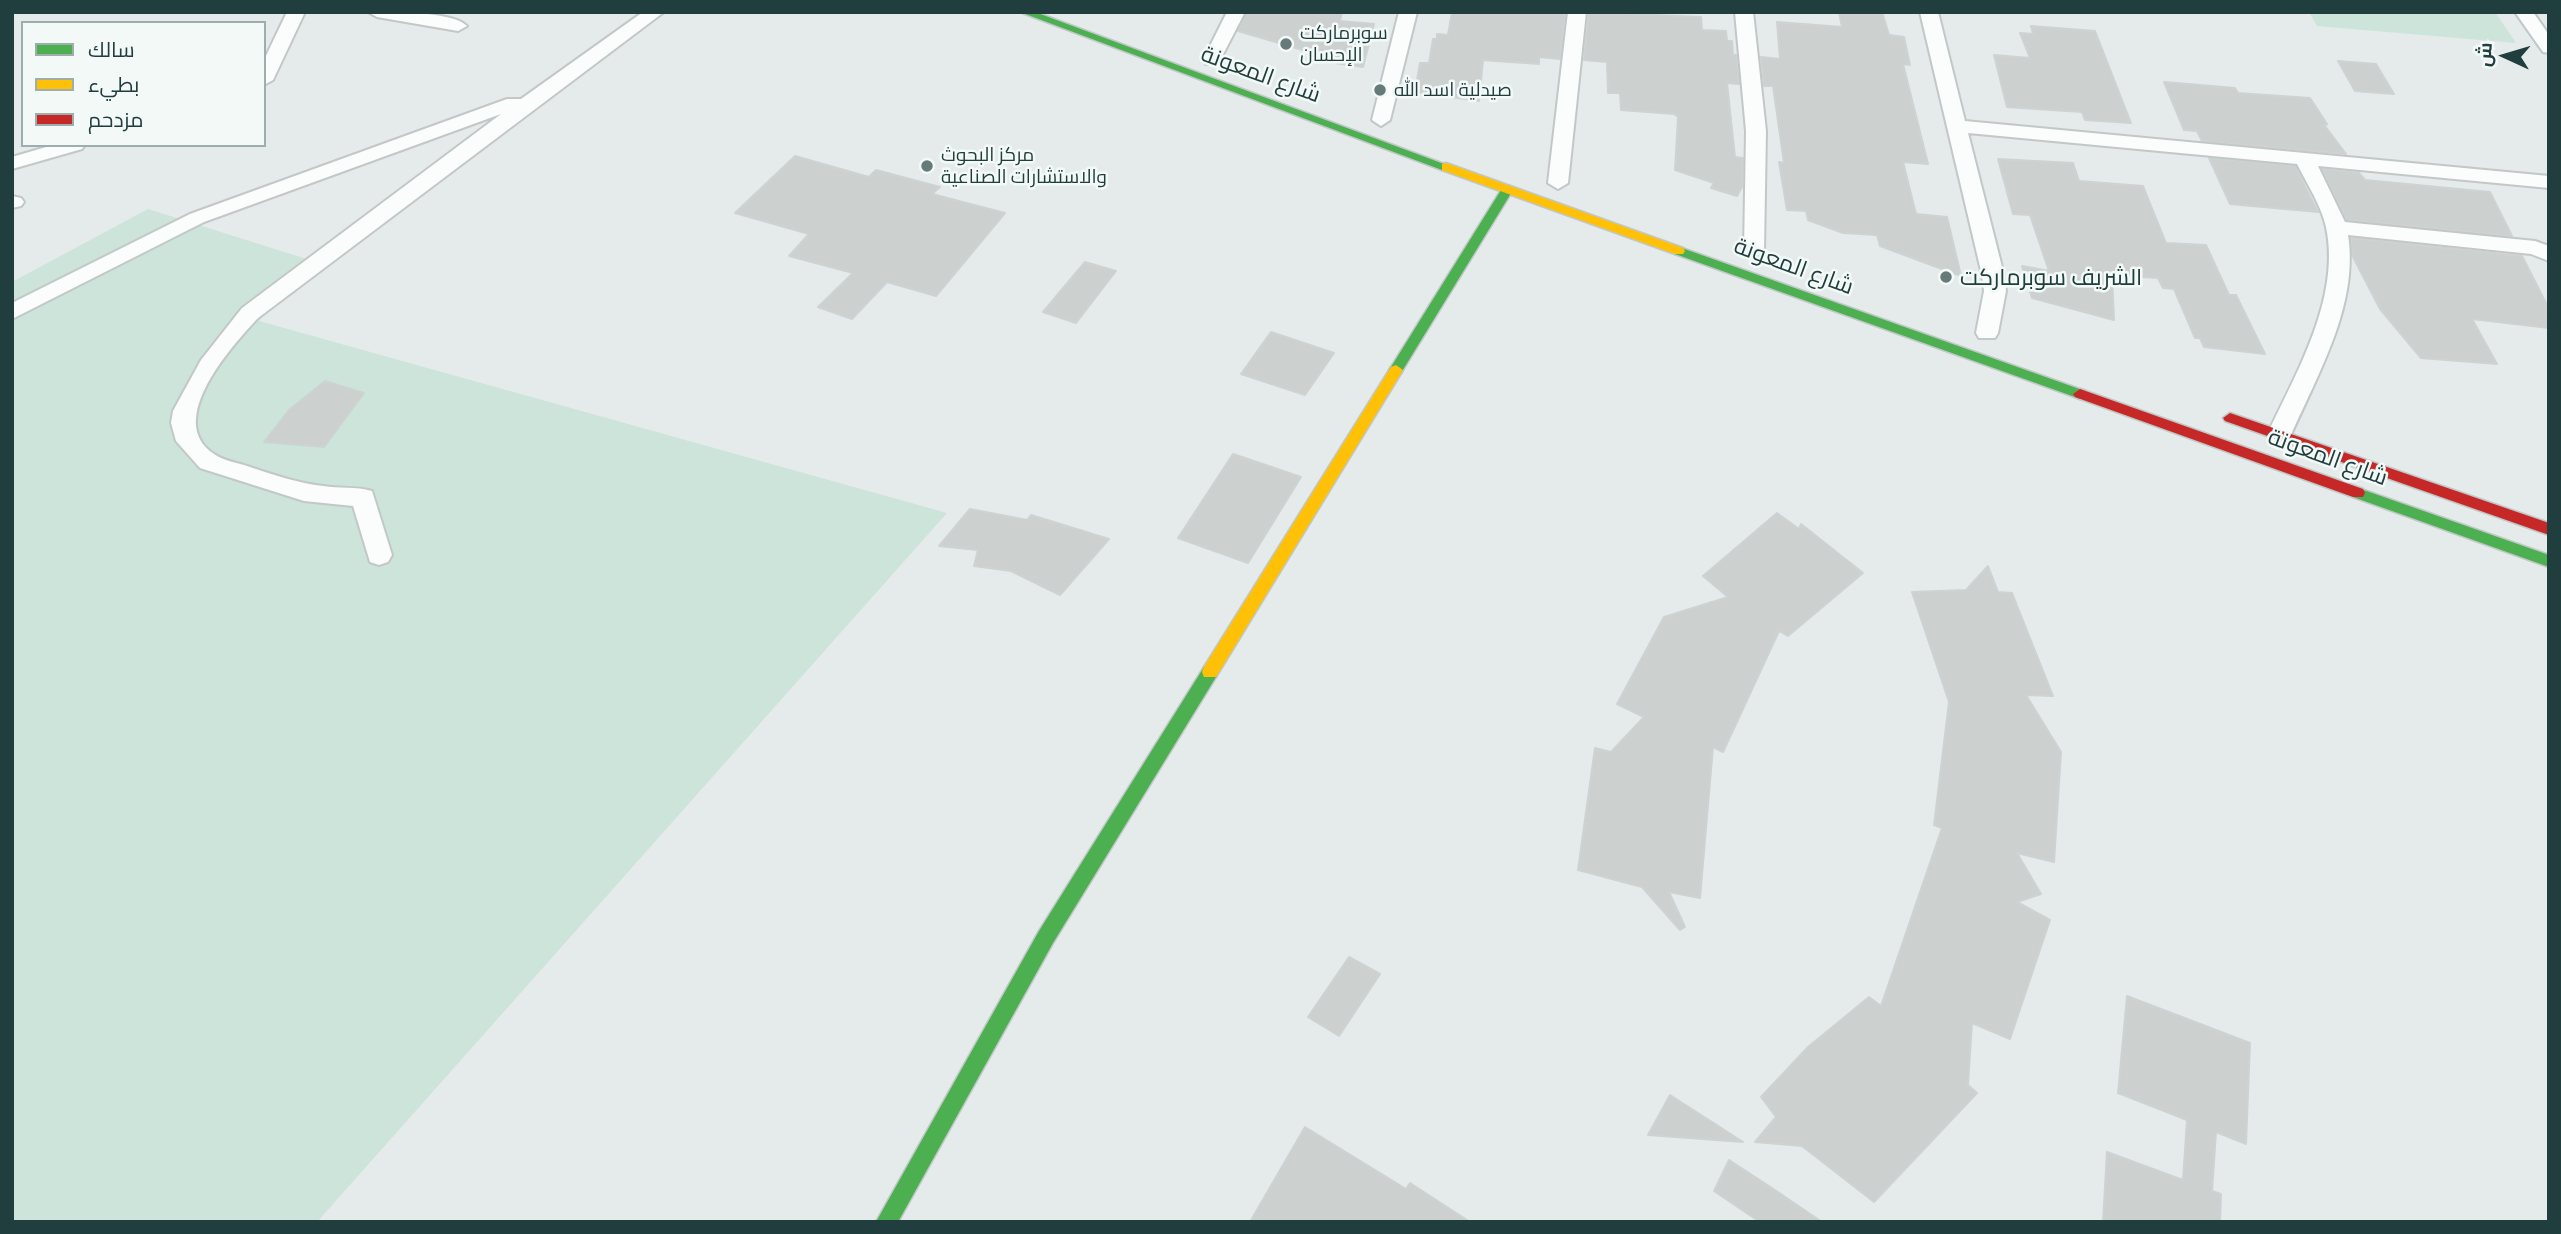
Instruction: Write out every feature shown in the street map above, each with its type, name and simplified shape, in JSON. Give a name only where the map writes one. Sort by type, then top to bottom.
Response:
[{"type":"main road","name":"شارع المعونة","points":[[1025,12],[1507,190],[2549,561]]},
{"type":"main road","points":[[886,1222],[1046,937],[1507,190]]},
{"type":"main road","name":"شارع المعونة","points":[[2216,413],[2549,528]]},
{"type":"street","points":[[266,76],[296,12]]},
{"type":"street","points":[[377,12],[458,26]]},
{"type":"street","points":[[379,555],[363,497],[341,499],[317,495],[208,462],[194,451],[185,436],[183,421],[186,407],[231,335],[250,313],[541,93],[655,12]]},
{"type":"street","points":[[1212,60],[1236,12]]},
{"type":"street","points":[[1381,120],[1408,12]]},
{"type":"street","points":[[1558,183],[1577,12]]},
{"type":"street","points":[[1744,12],[1756,131],[1754,251]]},
{"type":"street","points":[[1929,12],[1959,126],[1993,275],[1994,291],[1987,333]]},
{"type":"street","points":[[2525,12],[2549,48]]},
{"type":"street","points":[[12,312],[197,218],[541,93]]},
{"type":"street","points":[[1959,126],[2549,182]]},
{"type":"street","points":[[12,163],[68,147]]},
{"type":"street","points":[[2279,435],[2331,312],[2337,279],[2336,227],[2304,158]]},
{"type":"street","points":[[2336,227],[2535,248],[2549,254]]},
{"type":"green space","points":[[2309,12],[2495,12],[2516,43],[2317,26]]},
{"type":"green space","points":[[148,209],[316,262],[259,321],[947,513],[317,1222],[12,1222],[12,282]]},
{"type":"building","points":[[1247,12],[1342,12],[1340,21],[1374,24],[1363,67],[1321,61],[1323,56],[1238,31]]},
{"type":"building","points":[[1452,12],[1565,12],[1560,59],[1539,57],[1539,64],[1483,60],[1479,101],[1415,92],[1420,63],[1429,63],[1433,39],[1437,39],[1437,34],[1448,35]]},
{"type":"building","points":[[1589,12],[1701,17],[1702,30],[1726,31],[1727,41],[1732,41],[1733,55],[1736,55],[1739,84],[1727,83],[1735,157],[1743,158],[1742,187],[1737,196],[1711,188],[1714,183],[1675,170],[1678,117],[1674,114],[1621,110],[1620,93],[1608,93],[1607,62],[1584,60]]},
{"type":"building","points":[[1839,12],[1882,12],[1889,35],[1904,37],[1910,65],[1903,64],[1928,164],[1903,162],[1916,214],[1947,217],[1961,276],[1880,246],[1877,235],[1843,233],[1808,220],[1806,211],[1787,210],[1779,162],[1784,163],[1773,86],[1764,86],[1761,57],[1780,59],[1777,22],[1842,27]]},
{"type":"building","points":[[2031,26],[2095,31],[2131,123],[2085,120],[2082,112],[2007,107],[1994,55],[2030,58],[2020,33],[2033,34]]},
{"type":"building","points":[[2338,61],[2376,64],[2394,94],[2355,91]]},
{"type":"building","points":[[2164,82],[2235,88],[2238,93],[2310,98],[2327,124],[2325,126],[2346,154],[2202,141],[2197,131],[2184,130]]},
{"type":"building","points":[[795,156],[869,177],[876,170],[940,187],[932,194],[1005,213],[936,296],[887,282],[852,319],[818,307],[853,273],[789,256],[809,234],[735,213]]},
{"type":"building","points":[[2209,158],[2295,166],[2318,212],[2230,204]]},
{"type":"building","points":[[1998,159],[2073,163],[2079,181],[2143,186],[2166,243],[2206,245],[2229,295],[2236,295],[2265,354],[2204,347],[2200,338],[2195,338],[2174,289],[2163,288],[2158,278],[2112,275],[2114,320],[2032,298],[2022,266],[2049,271],[2030,215],[2013,214]]},
{"type":"building","points":[[2322,169],[2359,173],[2365,180],[2490,192],[2512,236],[2347,220]]},
{"type":"building","points":[[2351,238],[2522,256],[2549,309],[2549,328],[2472,319],[2497,364],[2421,358],[2380,309],[2352,255]]},
{"type":"building","points":[[1085,262],[1116,271],[1076,323],[1043,312]]},
{"type":"building","points":[[1271,332],[1334,353],[1305,395],[1241,374]]},
{"type":"building","points":[[325,381],[364,393],[324,447],[264,442],[289,410]]},
{"type":"building","points":[[1233,454],[1301,477],[1248,563],[1178,538]]},
{"type":"building","points":[[970,509],[1027,520],[1031,515],[1109,539],[1060,595],[1011,571],[974,566],[978,550],[939,546]]},
{"type":"building","points":[[1777,513],[1799,529],[1801,524],[1863,573],[1788,636],[1779,631],[1723,752],[1713,747],[1700,898],[1669,892],[1685,927],[1680,930],[1642,887],[1578,870],[1595,748],[1611,752],[1644,717],[1617,704],[1664,617],[1728,597],[1703,576]]},
{"type":"building","points":[[1988,566],[1998,592],[2012,593],[2053,696],[2026,695],[2061,752],[2054,862],[2017,853],[2041,894],[2017,902],[2050,920],[2010,1039],[1972,1023],[1968,1085],[1977,1093],[1874,1202],[1802,1146],[1755,1142],[1776,1117],[1761,1097],[1808,1047],[1869,997],[1881,1006],[1942,828],[1934,825],[1949,702],[1912,592],[1966,590]]},
{"type":"building","points":[[1349,957],[1380,974],[1339,1036],[1308,1017]]},
{"type":"building","points":[[2127,996],[2250,1043],[2246,1144],[2216,1132],[2212,1191],[2221,1194],[2220,1222],[2103,1222],[2107,1152],[2183,1180],[2187,1120],[2118,1093]]},
{"type":"building","points":[[1670,1095],[1743,1142],[1648,1135]]},
{"type":"building","points":[[1305,1127],[1406,1189],[1410,1183],[1470,1222],[1250,1222]]},
{"type":"building","points":[[1729,1160],[1822,1222],[1760,1222],[1714,1191]]},
{"type":"traffic: fast","points":[[1025,12],[1446,167]]},
{"type":"traffic: fast","points":[[1396,370],[1507,190]]},
{"type":"traffic: fast","points":[[1679,251],[2080,394]]},
{"type":"traffic: fast","points":[[2358,493],[2549,561]]},
{"type":"traffic: fast","points":[[886,1222],[1046,937],[1210,672]]},
{"type":"traffic: slow","points":[[1446,167],[1679,251]]},
{"type":"traffic: slow","points":[[1210,672],[1396,370]]},
{"type":"traffic: jam","points":[[2080,394],[2358,493]]},
{"type":"traffic: jam","points":[[2230,418],[2549,529]]},
{"type":"place","name":"سوبرماركت الإحسان","points":[[1286,44]]},
{"type":"place","name":"صيدلية اسد الله","points":[[1380,90]]},
{"type":"place","name":"مركز البحوث والاستشارات الصناعية","points":[[927,166]]},
{"type":"place","name":"الشريف سوبرماركت","points":[[1946,277]]}]
